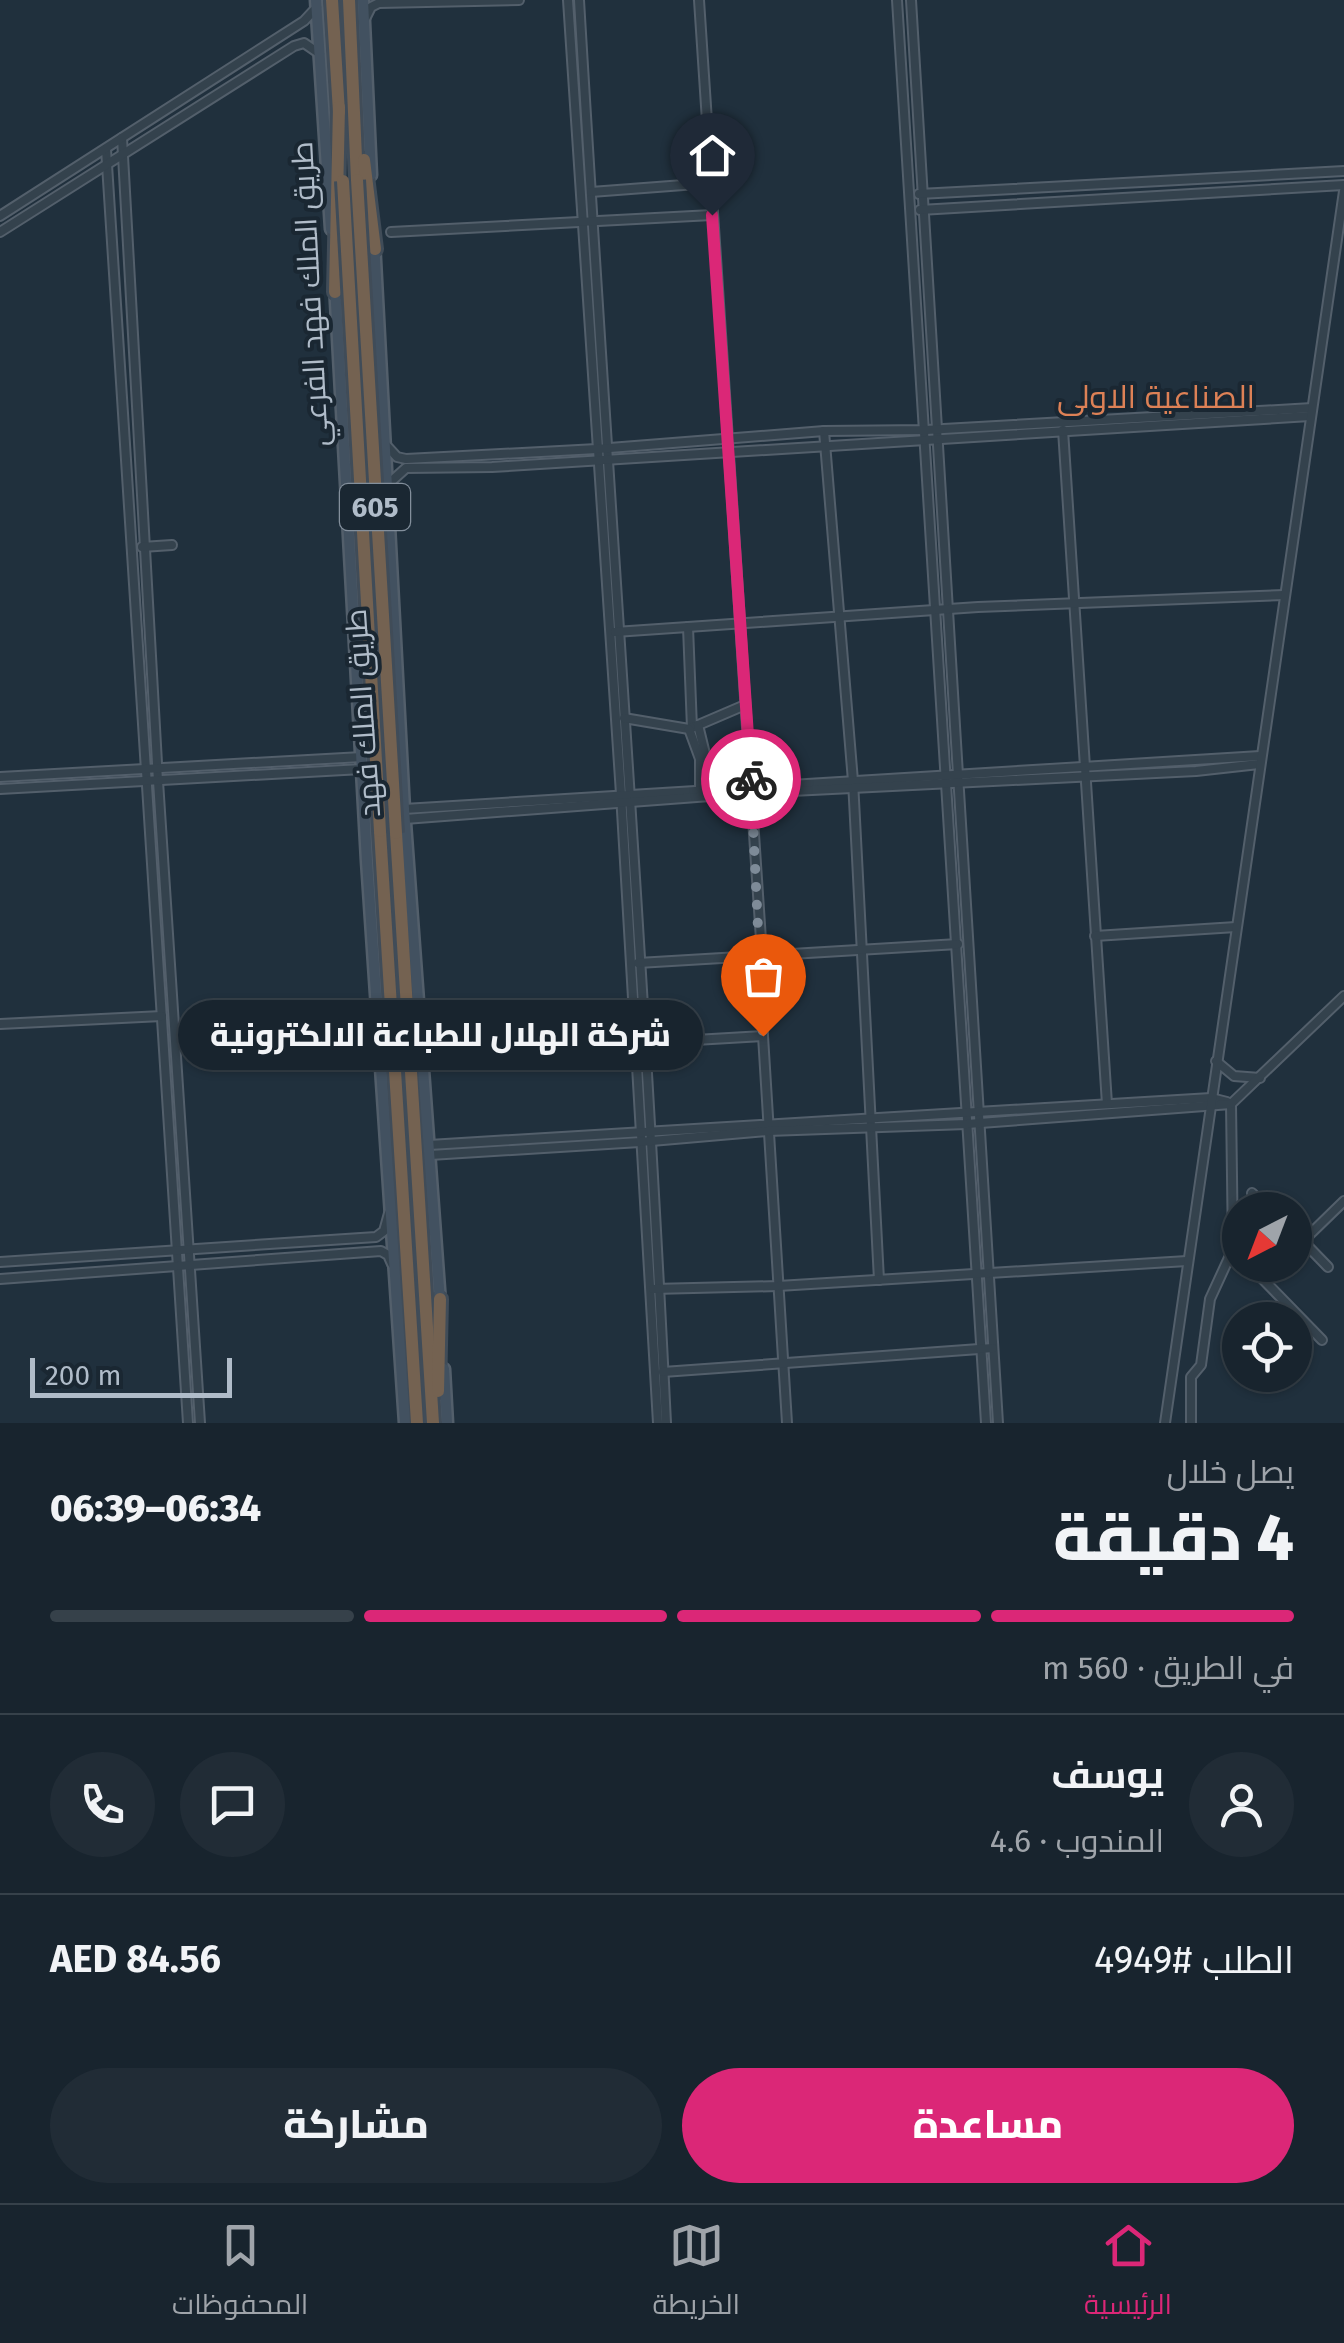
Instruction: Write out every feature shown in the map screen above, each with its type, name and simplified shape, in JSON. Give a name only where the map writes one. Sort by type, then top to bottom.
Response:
[{"type":"highway","name":"طريق الملك فهد","points":[[332,0],[339,107],[350,181],[435,1423]]},
{"type":"highway","name":"طريق الملك فهد","points":[[349,0],[354,73],[350,181],[380,831],[417,1423]]},
{"type":"highway","points":[[354,73],[374,250]]},
{"type":"highway","points":[[335,292],[339,107]]},
{"type":"highway","points":[[435,1423],[440,1299]]},
{"type":"main road","points":[[363,0],[405,814],[448,1423]]},
{"type":"main road","name":"طريق الملك فهد الفرعي","points":[[317,4],[405,1423]]},
{"type":"main road","points":[[356,627],[357,553],[361,545],[370,544],[382,556],[396,653]]},
{"type":"street","points":[[364,21],[371,7],[378,3],[519,0]]},
{"type":"street","points":[[568,0],[625,798],[662,1423]]},
{"type":"street","points":[[579,0],[590,192],[586,220]]},
{"type":"street","points":[[699,0],[762,955],[763,1036],[786,1423]]},
{"type":"street","points":[[896,0],[966,1124],[993,1348],[998,1423]]},
{"type":"street","points":[[911,0],[968,944],[986,1423]]},
{"type":"street","points":[[0,216],[304,22],[317,4]]},
{"type":"street","points":[[0,232],[294,46],[304,43],[320,54]]},
{"type":"street","points":[[122,138],[158,781],[200,1423]]},
{"type":"street","points":[[106,148],[188,1423]]},
{"type":"street","points":[[910,194],[1344,172]]},
{"type":"street","points":[[1272,175],[1272,189]]},
{"type":"street","points":[[590,192],[710,183]]},
{"type":"street","points":[[1113,184],[1116,198]]},
{"type":"street","points":[[911,211],[1344,188],[1163,1423]]},
{"type":"street","points":[[391,232],[712,215]]},
{"type":"street","points":[[386,486],[406,468],[492,467],[825,446],[938,434],[1311,412]]},
{"type":"street","points":[[1063,427],[1107,1114]]},
{"type":"street","points":[[386,444],[397,457],[406,459],[824,431],[926,435]]},
{"type":"street","points":[[824,431],[852,785],[879,1280]]},
{"type":"street","points":[[659,444],[660,456]]},
{"type":"street","points":[[492,456],[492,467]]},
{"type":"street","points":[[133,545],[172,546]]},
{"type":"street","points":[[614,632],[1284,595]]},
{"type":"street","points":[[688,627],[693,728],[707,762],[704,788]]},
{"type":"street","points":[[614,632],[624,718],[625,798]]},
{"type":"street","points":[[624,718],[693,728],[745,705]]},
{"type":"street","points":[[405,814],[750,789],[1084,771],[1196,770],[1260,760]]},
{"type":"street","points":[[0,777],[362,763]]},
{"type":"street","points":[[0,790],[148,783],[362,763]]},
{"type":"street","points":[[625,798],[704,788],[750,789]]},
{"type":"street","points":[[1095,936],[1236,927]]},
{"type":"street","points":[[635,963],[968,944]]},
{"type":"street","points":[[635,963],[644,1043],[644,1137]]},
{"type":"street","points":[[771,1128],[966,1124],[977,1118],[1106,1102],[1231,1104],[1344,996]]},
{"type":"street","points":[[0,1024],[162,1016]]},
{"type":"street","points":[[644,1043],[763,1036]]},
{"type":"street","points":[[1216,1062],[1234,1076],[1260,1078]]},
{"type":"street","points":[[430,1150],[771,1128],[870,1117],[1107,1114],[1210,1102]]},
{"type":"street","points":[[1231,1104],[1235,1192]]},
{"type":"street","points":[[870,1117],[882,1127]]},
{"type":"street","points":[[0,1262],[376,1237],[384,1231],[392,1199]]},
{"type":"street","points":[[1312,1232],[1344,1201]]},
{"type":"street","points":[[0,1278],[380,1250],[388,1255],[396,1272]]},
{"type":"street","points":[[1312,1250],[1328,1267]]},
{"type":"street","points":[[653,1289],[778,1286],[1187,1261]]},
{"type":"street","points":[[1191,1423],[1191,1377],[1201,1365],[1210,1299],[1222,1278]]},
{"type":"street","points":[[1266,1282],[1322,1340]]},
{"type":"street","points":[[653,1289],[663,1372],[662,1423]]},
{"type":"street","points":[[663,1372],[993,1348]]},
{"type":"way so far","points":[[751,779],[763,1036]]},
{"type":"place","name":"شركة الهلال للطباعة الالكترونية","points":[[763,1036]]},
{"type":"district","name":"الصناعية الاولى","points":[[1156,397]]},
{"type":"route","points":[[712,215],[751,779]]}]
